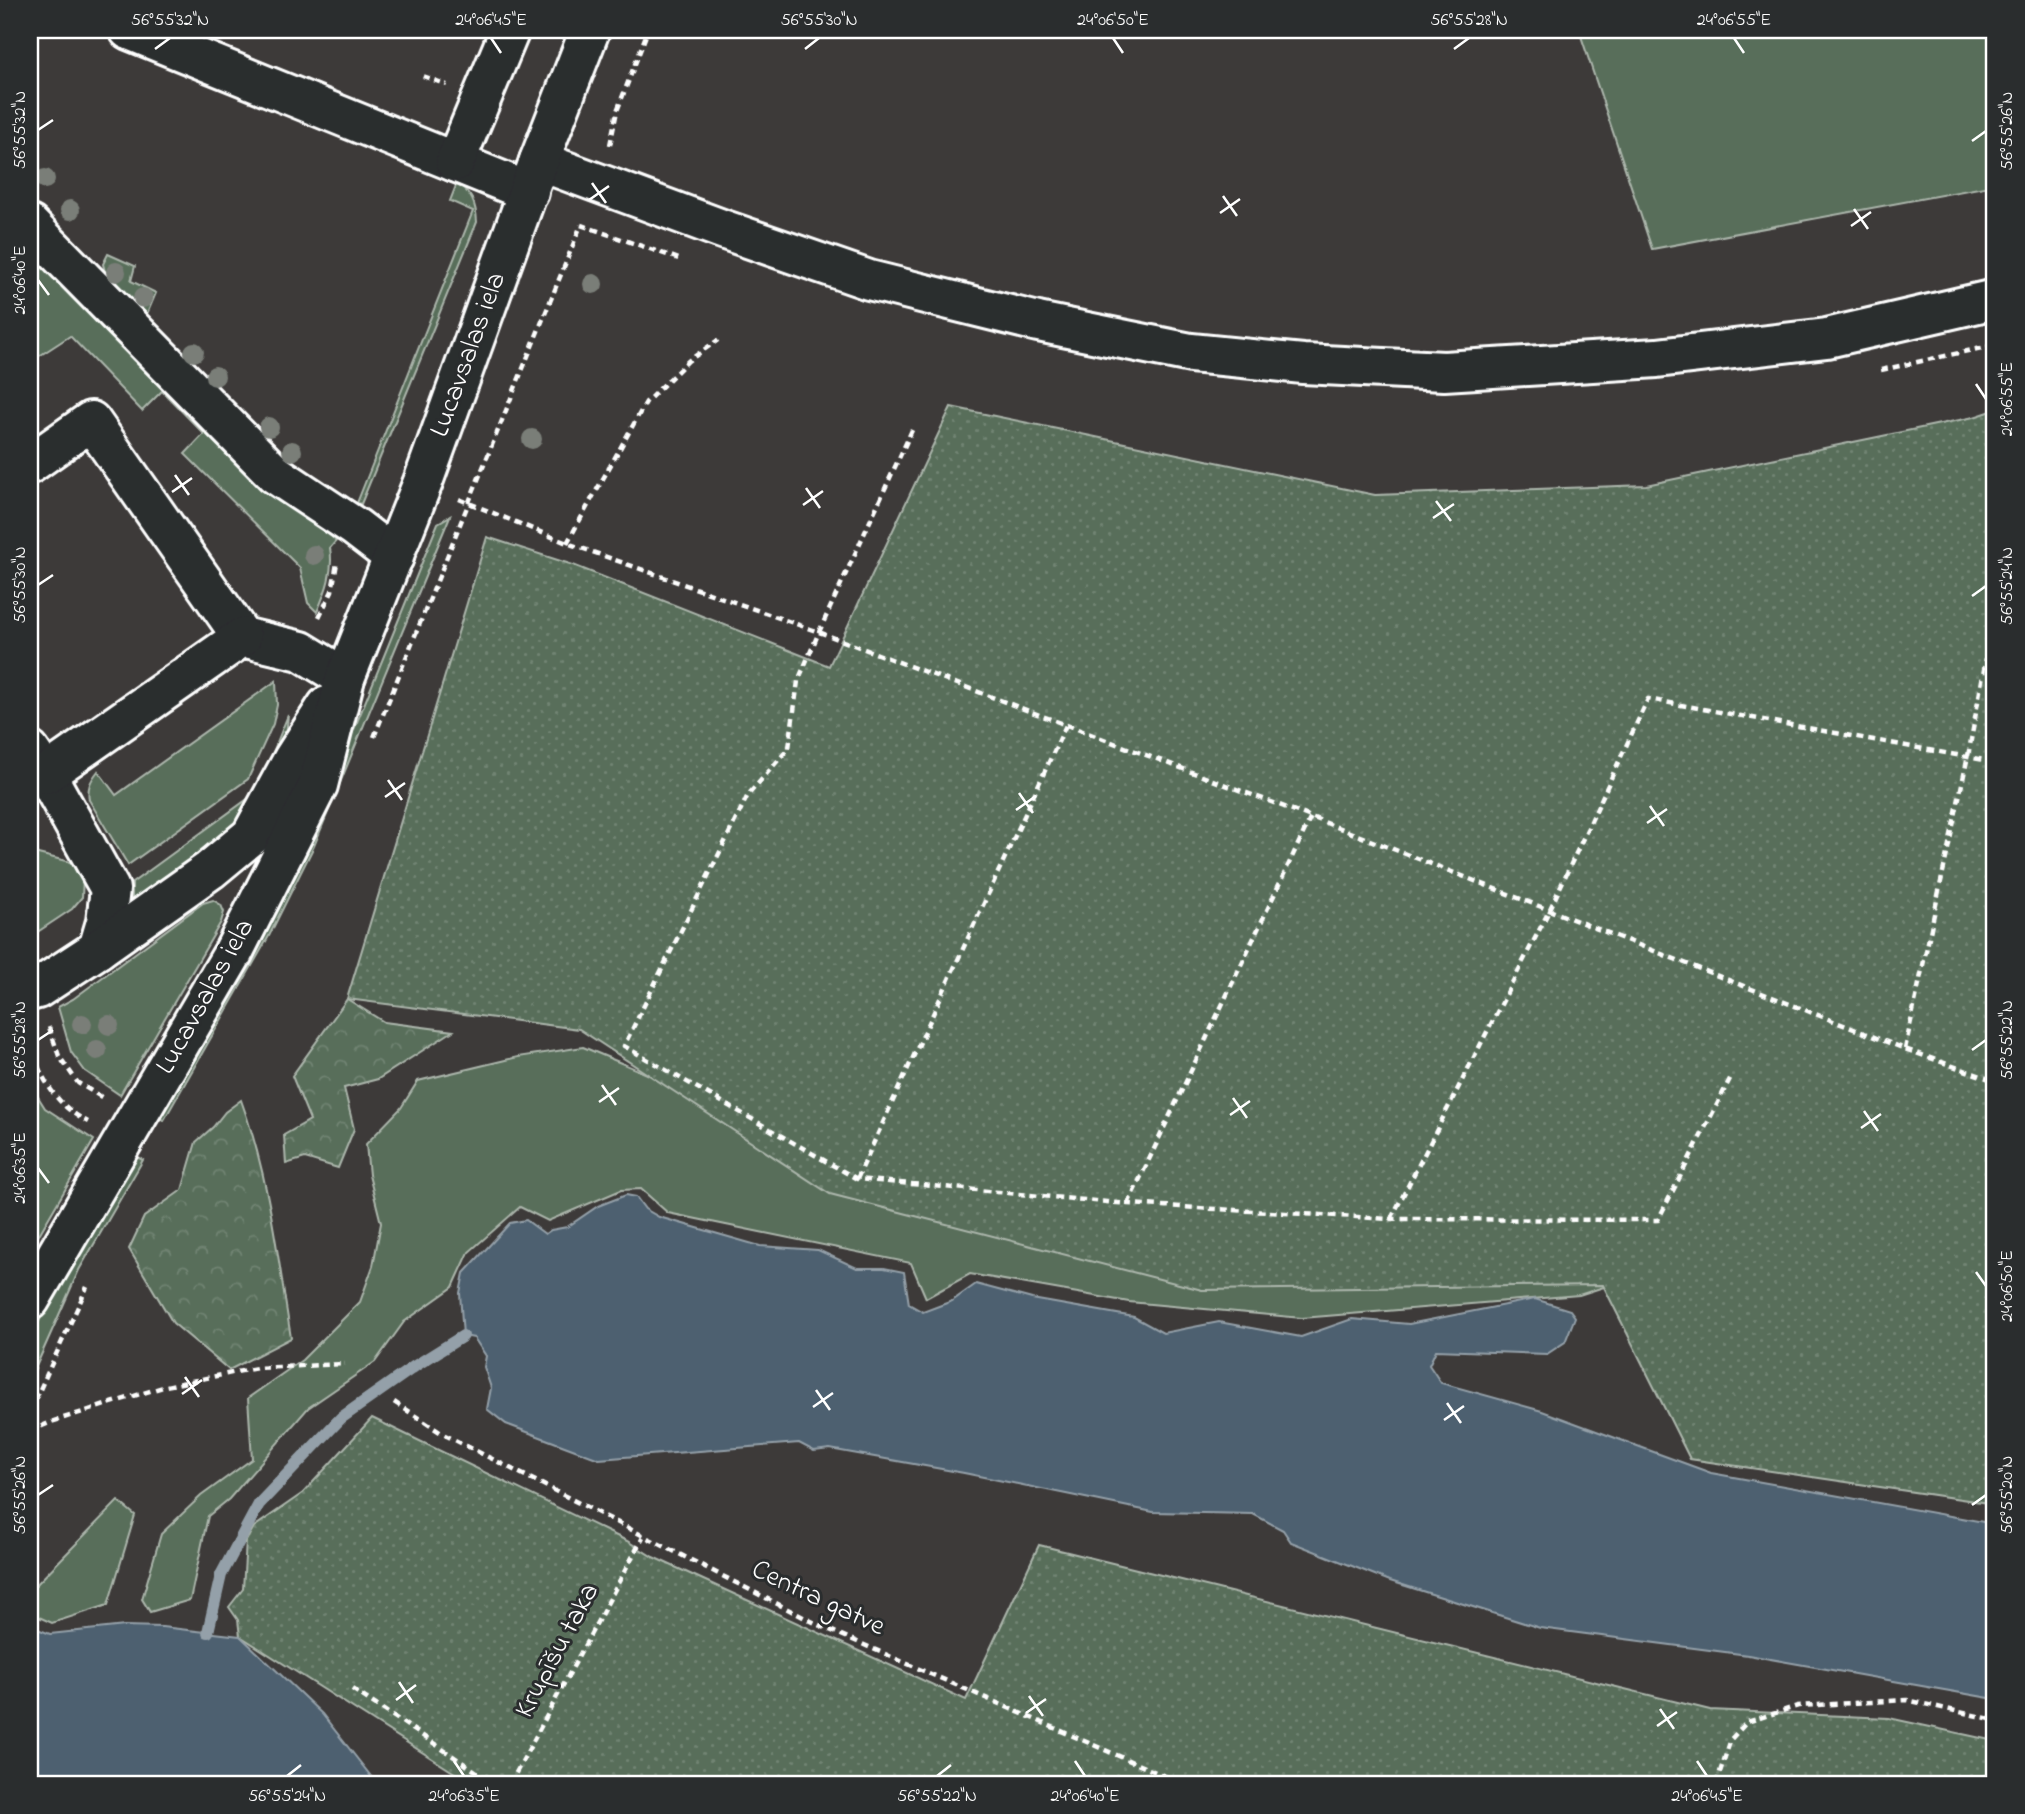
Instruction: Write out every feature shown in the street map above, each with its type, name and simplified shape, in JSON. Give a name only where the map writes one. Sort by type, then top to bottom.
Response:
[{"type":"street","points":[[129,30],[450,159],[534,177],[597,183],[869,280],[1038,322],[1191,354],[1303,364],[1444,371],[1657,358],[1827,338],[1995,299]]},
{"type":"street","points":[[450,159],[509,30]]},
{"type":"street","name":"Lucavsalas iela","points":[[30,1300],[233,953],[318,785],[345,678],[423,482],[590,30]]},
{"type":"street","points":[[30,225],[275,474],[394,556]]},
{"type":"street","points":[[30,464],[91,421],[242,637],[301,651],[345,678]]},
{"type":"street","points":[[98,949],[107,922],[110,889],[38,763],[242,637]]},
{"type":"street","name":"Lucavsalas iela","points":[[30,991],[98,949],[210,870],[251,836],[293,759],[345,678]]},
{"type":"path","points":[[373,738],[609,153],[617,111],[648,30]]},
{"type":"path","points":[[567,543],[646,402],[688,361],[718,340]]},
{"type":"path","points":[[912,430],[818,632],[799,681],[789,748],[748,795],[624,1046],[857,1180],[1128,1204],[1391,1219],[1658,1220],[1732,1075]]},
{"type":"path","points":[[423,482],[567,543],[818,632],[1311,817],[1905,1049],[1995,1081]]},
{"type":"path","points":[[301,651],[332,591],[337,551],[355,527]]},
{"type":"path","points":[[1905,1049],[1968,756],[1995,610]]},
{"type":"path","points":[[1391,1219],[1550,909],[1648,699],[1995,762]]},
{"type":"path","points":[[857,1180],[1066,725]]},
{"type":"path","points":[[1128,1204],[1311,817]]},
{"type":"path","points":[[30,1044],[40,1074],[63,1104],[83,1119],[125,1140]]},
{"type":"path","points":[[30,1431],[54,1420],[166,1386],[257,1368],[345,1364]]},
{"type":"path","name":"Centra gatve","points":[[394,1402],[443,1434],[823,1627],[1182,1784]]},
{"type":"path","name":"Krupīšu taka","points":[[510,1784],[643,1537]]},
{"type":"path","points":[[352,1689],[495,1784]]},
{"type":"path","points":[[1716,1784],[1731,1739],[1747,1722],[1798,1706],[1907,1700],[1995,1720]]},
{"type":"green space","points":[[1579,30],[1995,30],[1995,185],[1652,249]]},
{"type":"green space","points":[[457,183],[472,200],[477,222],[361,504],[357,503],[473,211],[450,201]]},
{"type":"green space","points":[[30,250],[336,541],[330,548],[330,573],[317,612],[308,603],[300,568],[185,454],[204,434],[162,391],[142,411],[70,336],[30,362]]},
{"type":"green space","points":[[108,254],[135,266],[131,281],[156,293],[147,314],[106,276],[103,264]]},
{"type":"green space","points":[[951,407],[1375,495],[1646,485],[1974,417],[1995,410],[1995,1504],[1690,1459],[1603,1285],[1202,1290],[830,1194],[579,1029],[347,999],[487,537],[573,565],[829,666]]},
{"type":"green space","points":[[450,516],[314,846],[269,936],[164,1120],[156,1117],[331,786],[438,523]]},
{"type":"green space","points":[[276,681],[277,705],[273,724],[248,779],[128,865],[89,800],[90,785],[98,771],[116,795]]},
{"type":"green space","points":[[288,715],[286,737],[249,816],[132,906],[132,883],[257,792]]},
{"type":"green space","points":[[30,852],[70,862],[77,867],[83,878],[82,897],[72,909],[30,937]]},
{"type":"green space","points":[[213,900],[221,905],[224,912],[221,922],[120,1095],[85,1071],[71,1052],[58,1007],[73,999],[203,903]]},
{"type":"green space","points":[[347,999],[384,1022],[453,1031],[378,1079],[344,1088],[354,1129],[338,1168],[305,1158],[286,1164],[284,1135],[310,1120],[292,1076]]},
{"type":"green space","points":[[583,1047],[940,1197],[1638,1276],[1579,1295],[1302,1318],[1129,1302],[970,1274],[926,1298],[911,1263],[668,1213],[641,1189],[621,1190],[548,1221],[520,1207],[469,1252],[453,1287],[404,1322],[375,1362],[308,1408],[229,1499],[208,1516],[190,1600],[150,1612],[142,1599],[161,1534],[201,1496],[252,1459],[248,1398],[302,1360],[360,1302],[373,1266],[381,1223],[369,1175],[366,1144],[401,1108],[418,1081],[518,1057]]},
{"type":"green space","points":[[30,1084],[45,1108],[94,1140],[30,1250]]},
{"type":"green space","points":[[241,1100],[266,1188],[291,1338],[229,1370],[173,1323],[129,1249],[144,1217],[182,1190],[196,1142],[225,1112]]},
{"type":"green space","points":[[135,1156],[143,1160],[79,1270],[30,1380],[30,1337]]},
{"type":"green space","points":[[372,1418],[627,1541],[653,1557],[966,1700],[1039,1545],[1710,1710],[1889,1718],[1995,1741],[1995,1784],[472,1784],[240,1636],[238,1620],[229,1607],[243,1589],[246,1541],[254,1527],[303,1493]]},
{"type":"green space","points":[[118,1501],[135,1515],[108,1605],[52,1623],[30,1613],[30,1591]]},
{"type":"water","points":[[626,1195],[636,1197],[645,1209],[659,1217],[760,1246],[818,1250],[857,1268],[884,1268],[904,1272],[909,1304],[923,1312],[952,1301],[976,1284],[1032,1299],[1134,1317],[1163,1333],[1219,1322],[1301,1337],[1352,1319],[1409,1324],[1535,1299],[1570,1310],[1575,1317],[1565,1342],[1547,1354],[1436,1350],[1429,1365],[1441,1383],[1542,1411],[1711,1473],[1995,1524],[1995,1699],[1748,1655],[1540,1628],[1390,1581],[1291,1542],[1283,1530],[1253,1514],[1153,1512],[964,1473],[830,1449],[814,1451],[799,1443],[599,1459],[506,1424],[487,1409],[491,1388],[484,1367],[486,1356],[474,1338],[463,1336],[460,1293],[464,1273],[510,1223],[526,1220],[545,1234],[567,1227],[598,1206]]},
{"type":"water","points":[[30,1626],[50,1634],[125,1626],[162,1627],[240,1636],[322,1714],[377,1784],[30,1784]]},
{"type":"waterway","points":[[208,1632],[221,1575],[259,1504],[341,1418],[463,1336]]}]
